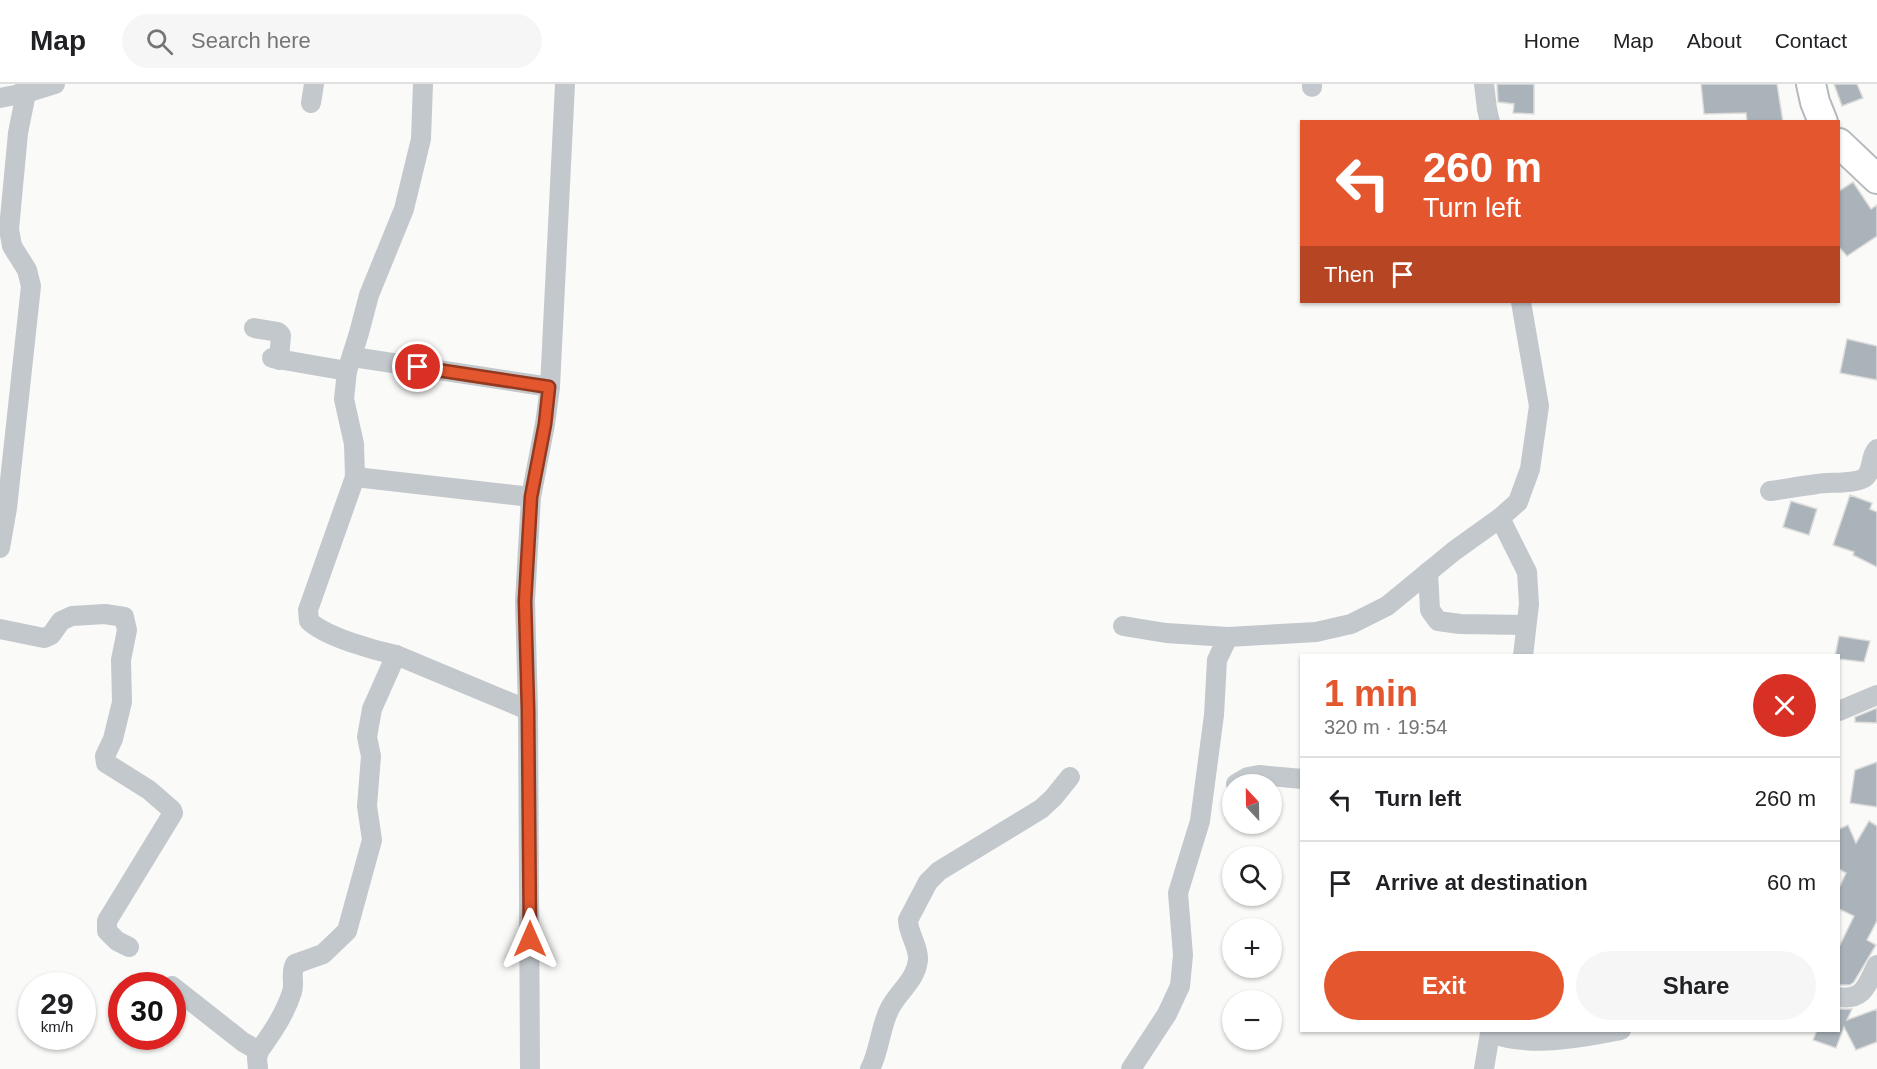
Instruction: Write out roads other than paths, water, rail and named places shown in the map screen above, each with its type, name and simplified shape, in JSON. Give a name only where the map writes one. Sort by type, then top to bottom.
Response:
[{"type":"highway","points":[[1811,84],[1822,120]]},
{"type":"highway","points":[[1840,144],[1877,179]]},
{"type":"street","points":[[0,98],[25,89],[55,84]]},
{"type":"street","points":[[423,84],[421,138],[404,209],[369,295],[350,364],[344,399],[354,444],[355,477],[308,610],[309,621],[319,630],[372,650],[396,655],[528,710]]},
{"type":"street","points":[[530,1069],[528,710],[525,601],[531,497],[545,424],[549,387],[565,84]]},
{"type":"street","points":[[1484,84],[1486,109],[1490,120]]},
{"type":"street","points":[[0,548],[7,508],[31,286],[27,270],[12,246],[9,229],[18,133],[25,89]]},
{"type":"street","points":[[1123,626],[1166,633],[1228,637],[1316,632],[1351,624],[1387,606],[1454,551],[1500,519],[1518,502],[1530,469],[1539,406],[1521,303]]},
{"type":"street","points":[[254,328],[278,332],[280,335],[276,359],[350,364],[549,387]]},
{"type":"street","points":[[1770,491],[1859,480],[1869,472],[1872,456],[1877,449]]},
{"type":"street","points":[[355,477],[531,497]]},
{"type":"street","points":[[1500,519],[1527,572],[1528,604],[1523,654]]},
{"type":"street","points":[[1428,572],[1430,610],[1438,621],[1460,624],[1526,625]]},
{"type":"street","points":[[0,629],[44,638],[51,636],[61,621],[72,616],[119,615],[126,621],[127,630],[122,660],[122,702],[113,739],[105,756],[105,763],[149,790],[173,813],[107,921],[107,931],[117,941],[129,947]]},
{"type":"street","points":[[1131,1069],[1167,1014],[1180,986],[1183,955],[1178,893],[1200,821],[1214,715],[1217,660],[1228,637]]},
{"type":"street","points":[[186,997],[243,1042],[259,1060],[292,993],[294,983],[292,971],[295,964],[323,954],[346,931],[372,840],[367,806],[371,756],[367,737],[372,709],[396,655]]},
{"type":"street","points":[[1840,711],[1877,695]]},
{"type":"street","points":[[870,1069],[878,1053],[889,1009],[915,970],[918,959],[917,951],[908,920],[928,882],[947,866],[1041,809],[1070,777]]},
{"type":"street","points":[[1282,777],[1300,778]]},
{"type":"street","points":[[1204,788],[1222,791]]},
{"type":"street","points":[[1840,997],[1850,998],[1861,993],[1877,965]]},
{"type":"street","points":[[1484,1069],[1490,1032],[1507,1039],[1560,1040],[1609,1032]]}]
